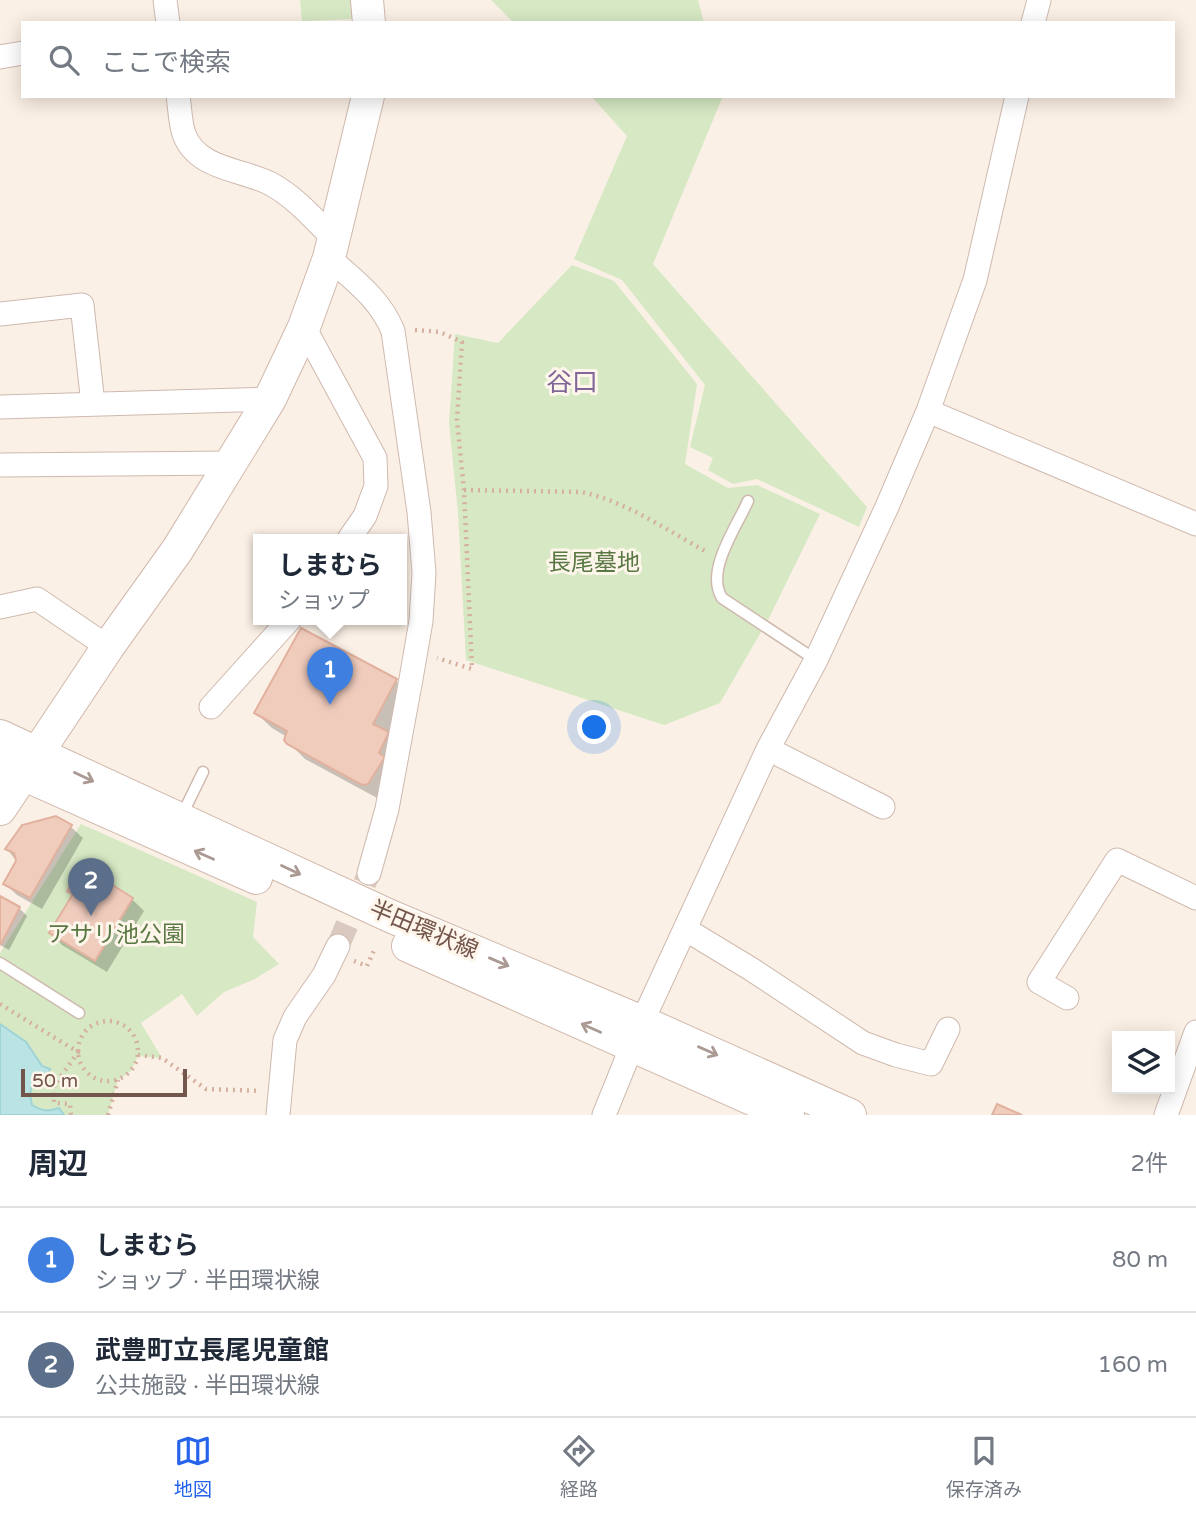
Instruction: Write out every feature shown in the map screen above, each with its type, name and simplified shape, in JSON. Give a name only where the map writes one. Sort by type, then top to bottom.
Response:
[{"type":"main road","points":[[367,0],[369,21]]},
{"type":"main road","points":[[0,809],[20,764],[178,549],[270,399],[304,327],[331,248],[368,98]]},
{"type":"main road","name":"半田環状線","points":[[0,736],[20,764],[637,1034],[850,1115]]},
{"type":"main road","name":"半田環状線","points":[[20,764],[180,820],[390,916],[637,1034],[788,1115]]},
{"type":"street","points":[[164,0],[168,21]]},
{"type":"street","points":[[1034,21],[1039,0]]},
{"type":"street","points":[[0,57],[21,53]]},
{"type":"street","points":[[178,98],[184,133],[190,146],[201,157],[271,183],[293,199],[386,313],[393,331],[419,512],[424,573],[416,651],[387,809],[369,873]]},
{"type":"street","points":[[604,1115],[685,929],[768,749],[816,660],[928,411],[975,280],[1017,98]]},
{"type":"street","points":[[0,314],[82,305],[93,404]]},
{"type":"street","points":[[304,327],[375,458],[376,486],[365,516],[352,534]]},
{"type":"street","points":[[0,407],[270,399]]},
{"type":"street","points":[[928,411],[1196,524]]},
{"type":"street","points":[[2,465],[231,463]]},
{"type":"street","points":[[0,607],[37,599],[108,647]]},
{"type":"street","points":[[211,707],[285,625]]},
{"type":"street","points":[[768,749],[883,807]]},
{"type":"street","points":[[1067,998],[1039,982],[1117,860],[1196,898]]},
{"type":"street","points":[[685,929],[863,1043],[931,1064],[948,1029]]},
{"type":"street","points":[[278,1115],[285,1040],[295,1017],[324,975],[338,946]]},
{"type":"street","points":[[1166,1115],[1196,1032]]},
{"type":"lane","points":[[748,501],[720,559],[715,580],[716,590],[722,598],[816,660]]},
{"type":"lane","points":[[180,820],[203,772]]},
{"type":"lane","points":[[0,964],[79,1013]]},
{"type":"path","points":[[393,331],[429,329],[462,342],[457,420],[464,490],[472,669],[416,651]]},
{"type":"path","points":[[464,490],[593,494],[636,513],[720,559]]},
{"type":"path","points":[[0,1004],[78,1052],[80,1061],[91,1076],[99,1080],[118,1080],[131,1071],[138,1055],[135,1037],[130,1030],[113,1021],[104,1021],[82,1035],[78,1052],[54,1086],[54,1103],[69,1104],[71,1115]]},
{"type":"path","points":[[138,1055],[162,1058],[206,1089],[279,1091]]},
{"type":"path","points":[[108,1115],[118,1080]]},
{"type":"green space","points":[[300,0],[350,0],[353,19],[302,21]]},
{"type":"green space","points":[[491,0],[698,0],[703,21],[512,21]]},
{"type":"green space","points":[[593,98],[722,98],[653,264],[867,507],[859,527],[757,479],[733,484],[708,470],[713,458],[690,447],[705,385],[622,280],[574,259],[627,136]]},
{"type":"green space","name":"長尾墓地","points":[[572,265],[614,281],[697,384],[685,464],[728,488],[757,485],[820,514],[769,618],[720,703],[664,725],[466,660],[458,513],[449,423],[455,334],[498,343]]},
{"type":"green space","name":"アサリ池公園","points":[[81,824],[257,902],[253,937],[279,964],[253,980],[224,992],[197,1016],[182,994],[141,1023],[162,1058],[138,1056],[131,1071],[118,1080],[108,1115],[0,1115],[0,953]]},
{"type":"water","points":[[0,1024],[26,1042],[42,1066],[50,1069],[48,1074],[32,1085],[32,1105],[45,1110],[59,1108],[64,1115],[0,1115]]},
{"type":"building","points":[[301,628],[397,679],[373,724],[389,732],[379,753],[385,757],[368,784],[362,785],[287,744],[284,740],[287,731],[254,713]]},
{"type":"building","points":[[56,816],[72,825],[30,898],[3,884],[16,861],[14,853],[5,849],[22,825]]},
{"type":"building","points":[[82,866],[133,898],[95,961],[49,933],[73,894],[67,891]]},
{"type":"building","points":[[0,896],[20,907],[1,944],[0,943]]},
{"type":"building","points":[[997,1104],[1022,1115],[992,1115]]},
{"type":"tunnel","points":[[338,946],[369,873]]},
{"type":"place","name":"しまむら","points":[[330,705]]},
{"type":"place","name":"武豊町立長尾児童館","points":[[91,916]]},
{"type":"district","name":"谷口","points":[[572,382]]}]
